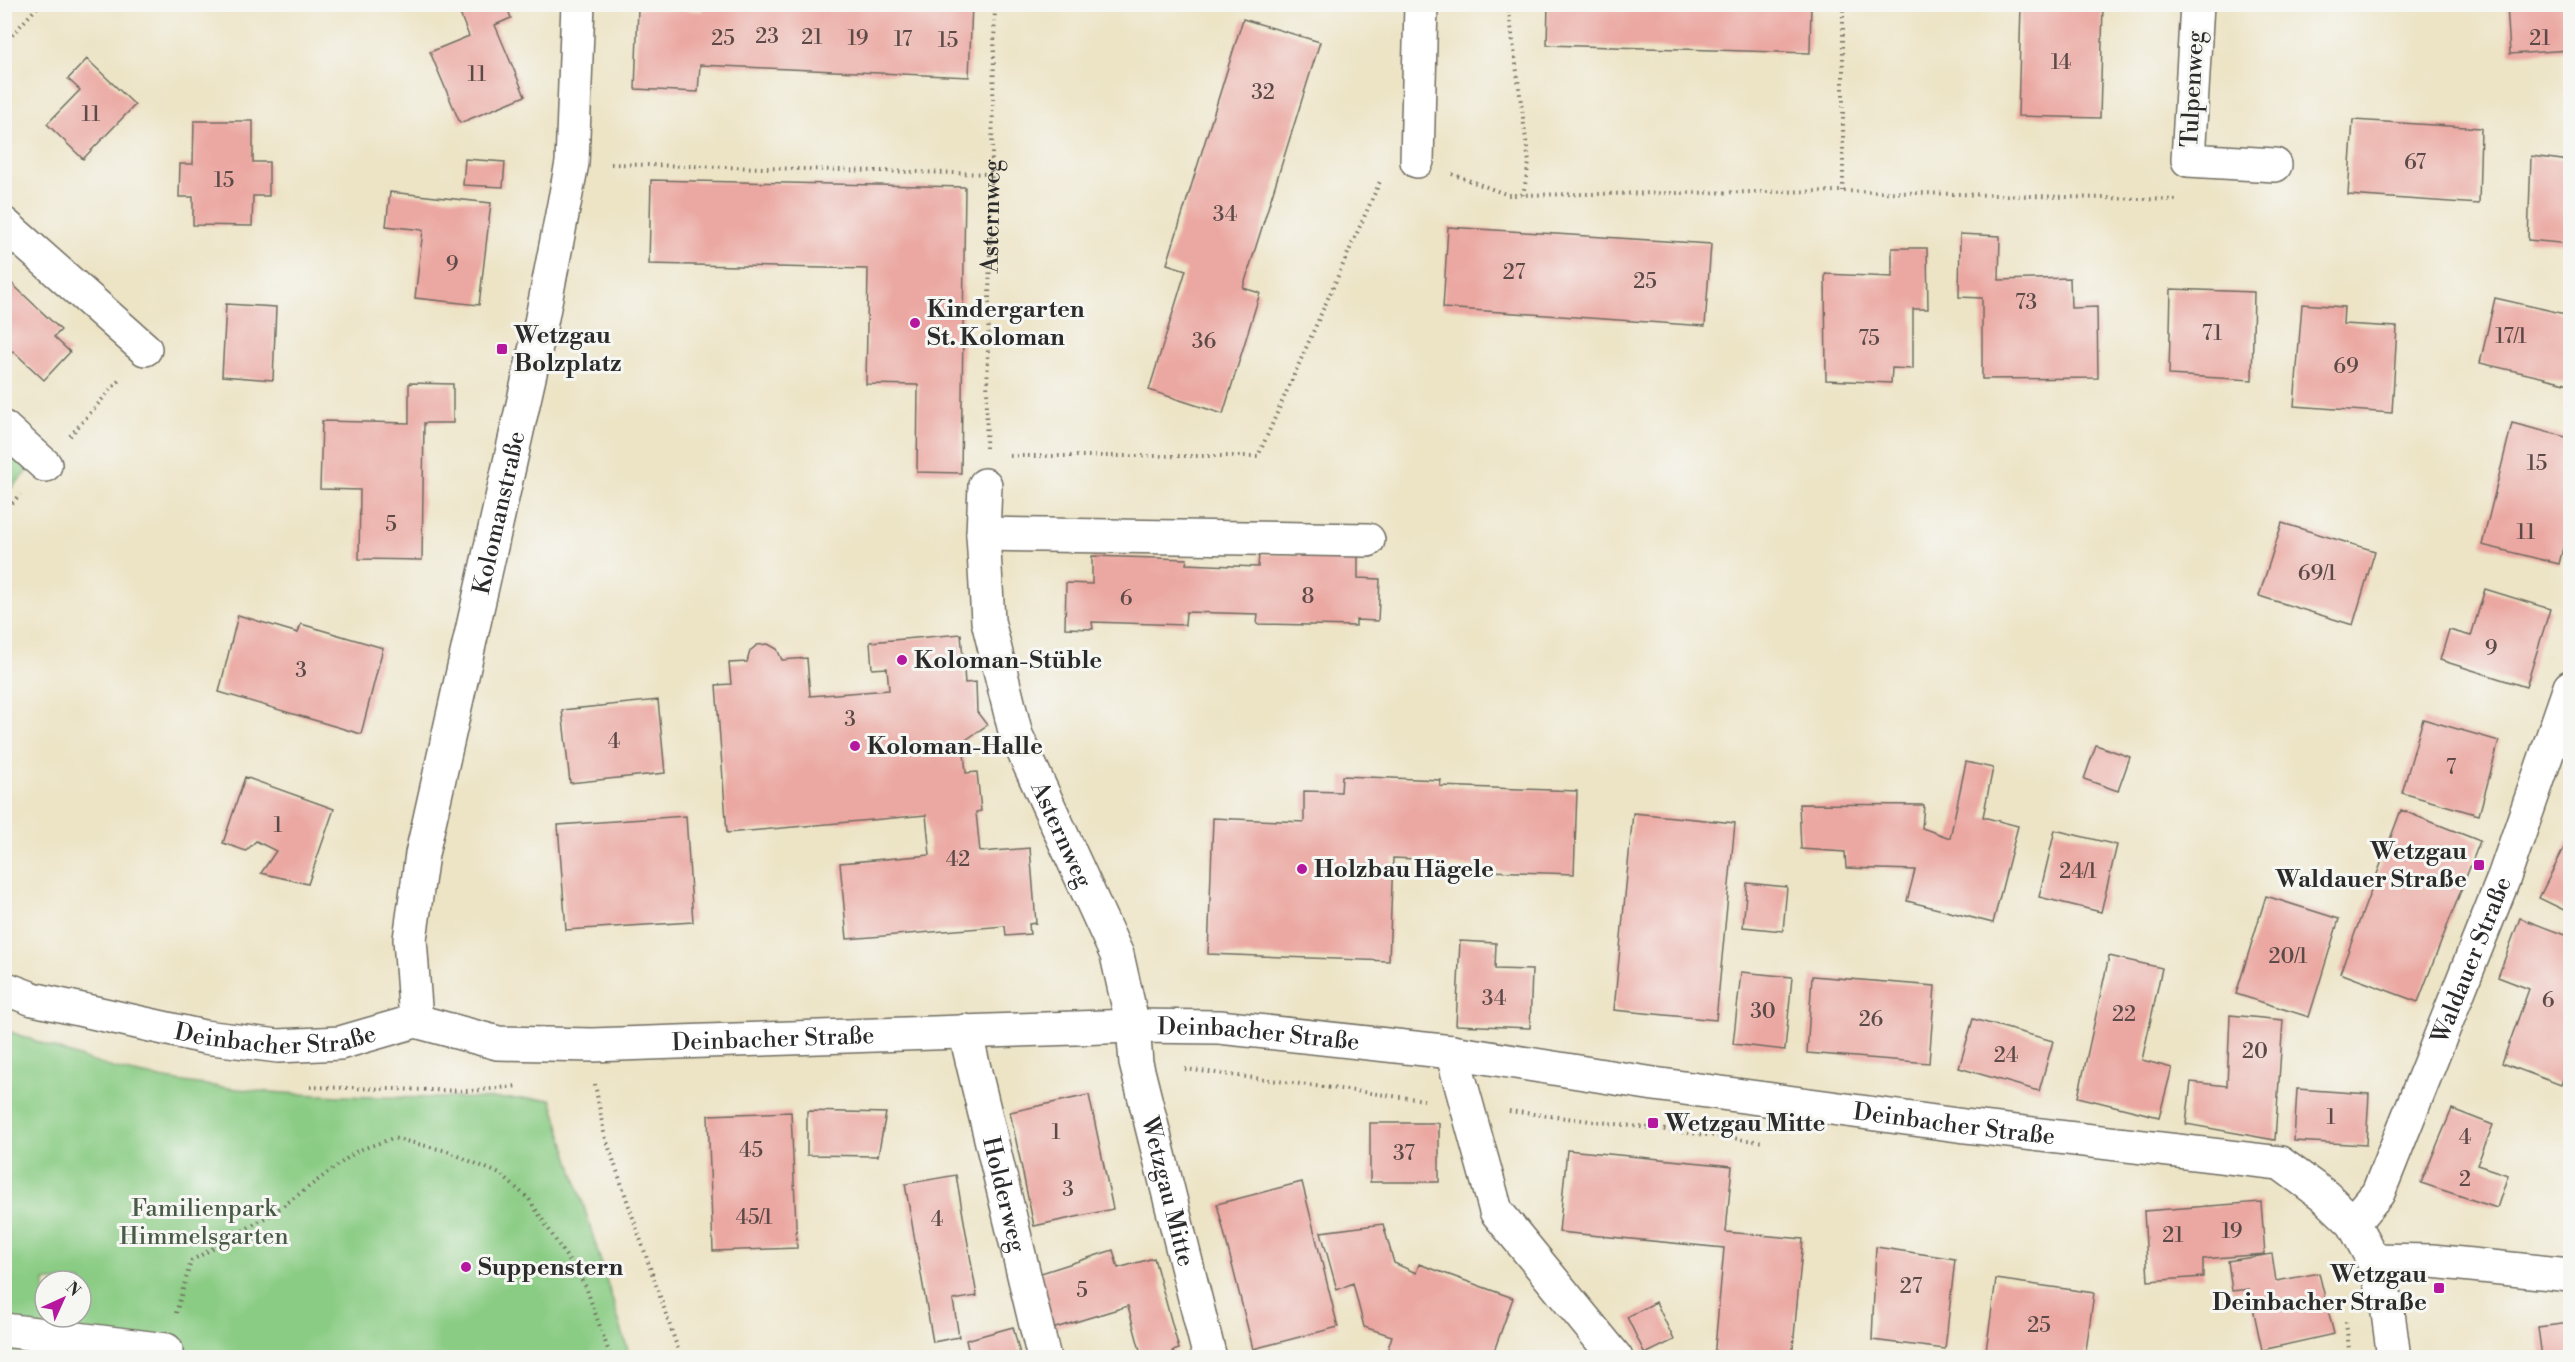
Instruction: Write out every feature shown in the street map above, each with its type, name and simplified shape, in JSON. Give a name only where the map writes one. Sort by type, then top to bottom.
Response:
[{"type":"street","name":"Kolomanstraße","points":[[416,1021],[410,939],[422,854],[539,333],[572,163],[578,4]]},
{"type":"street","points":[[1417,161],[1421,4]]},
{"type":"street","name":"Tulpenweg","points":[[2197,4],[2188,160],[2275,165]]},
{"type":"street","points":[[4,224],[145,349]]},
{"type":"street","points":[[4,428],[45,465]]},
{"type":"street","name":"Asternweg","points":[[985,470],[984,534],[988,621],[1016,735],[1117,955],[1133,1026]]},
{"type":"street","points":[[984,534],[1368,540]]},
{"type":"street","name":"Waldauer Straße","points":[[2353,1223],[2378,1192],[2503,880],[2571,687]]},
{"type":"street","name":"Deinbacher Straße","points":[[4,988],[33,999],[204,1037],[278,1046],[340,1042],[416,1021],[498,1043],[592,1045],[1133,1026],[1220,1027],[1452,1052],[1654,1084],[1954,1125],[2280,1163],[2325,1196],[2353,1223],[2373,1260],[2387,1305],[2394,1358]]},
{"type":"street","name":"Wetzgau Mitte","points":[[1133,1026],[1136,1063],[1210,1358]]},
{"type":"street","name":"Holderweg","points":[[964,1031],[1044,1358]]},
{"type":"street","points":[[1452,1052],[1496,1211],[1616,1358]]},
{"type":"street","points":[[2373,1260],[2432,1261],[2571,1275]]},
{"type":"street","points":[[4,1330],[166,1350]]},
{"type":"path","points":[[4,44],[40,4]]},
{"type":"path","name":"Asternweg","points":[[985,470],[995,4]]},
{"type":"path","points":[[1508,4],[1529,163],[1522,195]]},
{"type":"path","points":[[1843,4],[1843,191]]},
{"type":"path","points":[[985,470],[1258,456],[1383,173],[1417,161],[1508,195],[1843,191],[2185,200],[2188,160]]},
{"type":"path","points":[[572,163],[992,174]]},
{"type":"path","points":[[4,512],[145,349]]},
{"type":"path","points":[[1213,1072],[1770,1143]]},
{"type":"path","points":[[594,1077],[604,1133],[681,1358]]},
{"type":"path","points":[[166,1350],[191,1261],[275,1212],[357,1151],[393,1138],[447,1151],[500,1174],[529,1199],[586,1287],[611,1358]]},
{"type":"path","points":[[2346,1317],[2350,1358]]},
{"type":"green space","points":[[5,450],[28,470],[5,495]]},
{"type":"green space","name":"Familienpark Himmelsgarten","points":[[5,1030],[83,1059],[130,1072],[234,1089],[339,1096],[551,1099],[630,1357],[5,1358]]},
{"type":"building","points":[[456,4],[506,4],[511,18],[495,25],[525,96],[460,123],[430,52],[469,36]]},
{"type":"building","points":[[702,4],[972,4],[969,77],[700,65],[698,92],[635,89],[638,8],[702,11]]},
{"type":"building","points":[[1548,4],[1811,4],[1810,53],[1547,45]]},
{"type":"building","points":[[2507,4],[2569,4],[2570,50],[2510,54]]},
{"type":"building","points":[[2021,5],[2103,5],[2100,118],[2018,116]]},
{"type":"building","points":[[1243,19],[1320,42],[1243,288],[1260,293],[1223,414],[1149,390],[1186,270],[1167,264]]},
{"type":"building","points":[[87,59],[135,105],[83,159],[47,124],[80,90],[68,79]]},
{"type":"building","points":[[2353,120],[2481,128],[2479,204],[2348,195]]},
{"type":"building","points":[[194,121],[253,121],[253,162],[269,162],[269,196],[253,196],[252,226],[193,225],[193,197],[179,197],[180,164],[193,164]]},
{"type":"building","points":[[2531,156],[2570,161],[2570,244],[2528,240]]},
{"type":"building","points":[[465,159],[505,162],[503,187],[463,185]]},
{"type":"building","name":"Kindergarten St. Koloman","points":[[651,180],[965,187],[961,473],[917,472],[918,385],[866,384],[868,269],[649,264]]},
{"type":"building","points":[[390,192],[491,203],[479,305],[415,298],[423,230],[386,226]]},
{"type":"building","points":[[1448,227],[1711,244],[1705,326],[1443,308]]},
{"type":"building","points":[[1960,234],[2000,236],[1999,280],[2070,278],[2071,308],[2097,307],[2098,378],[1982,379],[1982,298],[1959,297]]},
{"type":"building","points":[[1892,248],[1927,248],[1928,309],[1913,309],[1913,369],[1892,368],[1891,383],[1826,380],[1825,274],[1892,277]]},
{"type":"building","points":[[6,278],[61,330],[54,337],[70,352],[44,380],[13,351],[5,360]]},
{"type":"building","points":[[2171,289],[2254,292],[2252,380],[2169,375]]},
{"type":"building","points":[[2495,298],[2570,315],[2570,384],[2480,363]]},
{"type":"building","points":[[226,304],[276,307],[273,380],[222,376]]},
{"type":"building","points":[[2302,304],[2344,307],[2343,324],[2397,327],[2392,413],[2294,406]]},
{"type":"building","points":[[409,383],[453,384],[453,423],[424,423],[422,560],[359,559],[360,490],[320,489],[322,421],[409,423]]},
{"type":"building","points":[[2512,423],[2570,438],[2570,519],[2559,564],[2482,545]]},
{"type":"building","points":[[2282,523],[2375,551],[2353,625],[2259,596]]},
{"type":"building","points":[[1259,554],[1358,556],[1358,578],[1380,579],[1378,621],[1356,620],[1356,626],[1257,624],[1258,614],[1186,612],[1185,625],[1092,622],[1093,629],[1065,628],[1066,583],[1092,584],[1092,556],[1187,559],[1186,564],[1258,567]]},
{"type":"building","points":[[2485,589],[2550,609],[2526,687],[2440,660],[2449,630],[2471,636]]},
{"type":"building","points":[[238,615],[298,633],[301,624],[383,648],[361,734],[219,692]]},
{"type":"building","points":[[961,634],[965,683],[976,682],[977,712],[987,725],[963,742],[966,773],[977,772],[981,811],[976,812],[980,852],[1030,848],[1036,923],[1029,924],[1030,934],[1006,936],[1005,926],[847,939],[840,863],[930,855],[926,815],[727,833],[716,685],[731,684],[729,663],[747,662],[750,651],[757,645],[768,644],[777,649],[782,660],[807,658],[810,696],[889,690],[887,668],[872,669],[870,642]]},
{"type":"building","points":[[658,700],[665,773],[570,783],[562,710]]},
{"type":"building","points":[[2423,719],[2499,741],[2479,815],[2402,793]]},
{"type":"building","points":[[2096,745],[2130,757],[2118,791],[2084,779]]},
{"type":"building","points":[[1966,762],[1993,768],[1983,817],[2018,826],[1993,923],[1907,901],[1915,870],[1846,868],[1845,852],[1801,849],[1799,804],[1924,805],[1922,828],[1950,838]]},
{"type":"building","name":"Holzbau Hägele","points":[[1342,776],[1441,780],[1440,786],[1577,791],[1574,874],[1489,871],[1489,867],[1437,865],[1437,860],[1393,858],[1389,961],[1208,954],[1213,818],[1304,822],[1304,791],[1341,792]]},
{"type":"building","points":[[245,777],[334,809],[308,884],[261,873],[276,851],[256,841],[246,851],[223,843]]},
{"type":"building","points":[[2401,810],[2480,841],[2418,1002],[2340,973]]},
{"type":"building","points":[[1633,813],[1735,823],[1716,1020],[1614,1010]]},
{"type":"building","points":[[686,816],[693,922],[566,930],[558,825]]},
{"type":"building","points":[[2055,830],[2117,845],[2101,912],[2039,897]]},
{"type":"building","points":[[2568,840],[2570,841],[2570,913],[2539,898]]},
{"type":"building","points":[[1747,883],[1787,887],[1783,931],[1743,927]]},
{"type":"building","points":[[2266,896],[2339,919],[2309,1017],[2236,994]]},
{"type":"building","points":[[2520,918],[2570,937],[2570,1060],[2561,1085],[2502,1063],[2529,989],[2498,977]]},
{"type":"building","points":[[1460,941],[1496,943],[1495,969],[1532,970],[1530,1028],[1456,1025]]},
{"type":"building","points":[[2109,956],[2162,968],[2142,1060],[2172,1068],[2159,1117],[2078,1097]]},
{"type":"building","points":[[1741,972],[1792,977],[1785,1050],[1733,1044]]},
{"type":"building","points":[[1812,976],[1935,986],[1929,1063],[1807,1053]]},
{"type":"building","points":[[2230,1015],[2283,1020],[2275,1140],[2186,1124],[2191,1082],[2227,1086]]},
{"type":"building","points":[[1973,1019],[2053,1041],[2039,1091],[1959,1068]]},
{"type":"building","points":[[2297,1089],[2369,1094],[2366,1145],[2294,1141]]},
{"type":"building","points":[[1089,1095],[1113,1209],[1034,1226],[1010,1112]]},
{"type":"building","points":[[2452,1109],[2493,1125],[2477,1165],[2508,1175],[2497,1208],[2421,1183]]},
{"type":"building","points":[[807,1111],[886,1113],[878,1156],[807,1155]]},
{"type":"building","points":[[791,1112],[797,1248],[713,1251],[708,1115]]},
{"type":"building","points":[[1370,1123],[1439,1123],[1439,1182],[1370,1182]]},
{"type":"building","points":[[1567,1150],[1732,1166],[1726,1232],[1803,1239],[1792,1358],[1714,1358],[1724,1248],[1559,1232]]},
{"type":"building","points":[[956,1175],[977,1296],[953,1300],[959,1337],[933,1342],[905,1184]]},
{"type":"building","points":[[1302,1182],[1338,1327],[1253,1349],[1217,1204]]},
{"type":"building","points":[[2261,1202],[2265,1254],[2203,1259],[2203,1277],[2148,1281],[2144,1211]]},
{"type":"building","points":[[1383,1224],[1394,1263],[1416,1273],[1419,1264],[1513,1298],[1493,1354],[1501,1358],[1385,1358],[1392,1336],[1364,1327],[1353,1283],[1337,1290],[1321,1232]]},
{"type":"building","points":[[1876,1247],[1955,1259],[1945,1349],[1872,1340]]},
{"type":"building","points":[[1113,1250],[1118,1268],[1154,1258],[1179,1349],[1173,1351],[1175,1358],[1142,1358],[1128,1306],[1052,1329],[1035,1275]]},
{"type":"building","points":[[2272,1254],[2276,1281],[2319,1273],[2334,1334],[2262,1350],[2249,1289],[2232,1291],[2228,1261]]},
{"type":"building","points":[[1996,1279],[2094,1293],[2085,1358],[1985,1358]]},
{"type":"building","points":[[1656,1302],[1674,1340],[1645,1354],[1627,1317]]},
{"type":"building","points":[[2570,1323],[2570,1358],[2542,1358],[2538,1327]]},
{"type":"building","points":[[1013,1327],[1021,1358],[970,1358],[966,1340]]},
{"type":"place","name":"Kindergarten St. Koloman","points":[[915,323]]},
{"type":"place","name":"Wetzgau Bolzplatz","points":[[502,349]]},
{"type":"place","name":"Koloman-Stüble","points":[[902,660]]},
{"type":"place","name":"Koloman-Halle","points":[[855,746]]},
{"type":"place","name":"Wetzgau Waldauer Straße","points":[[2479,865]]},
{"type":"place","name":"Holzbau Hägele","points":[[1302,869]]},
{"type":"place","name":"Wetzgau Mitte","points":[[1653,1123]]},
{"type":"place","name":"Suppenstern","points":[[466,1267]]},
{"type":"place","name":"Wetzgau Deinbacher Straße","points":[[2439,1288]]}]
